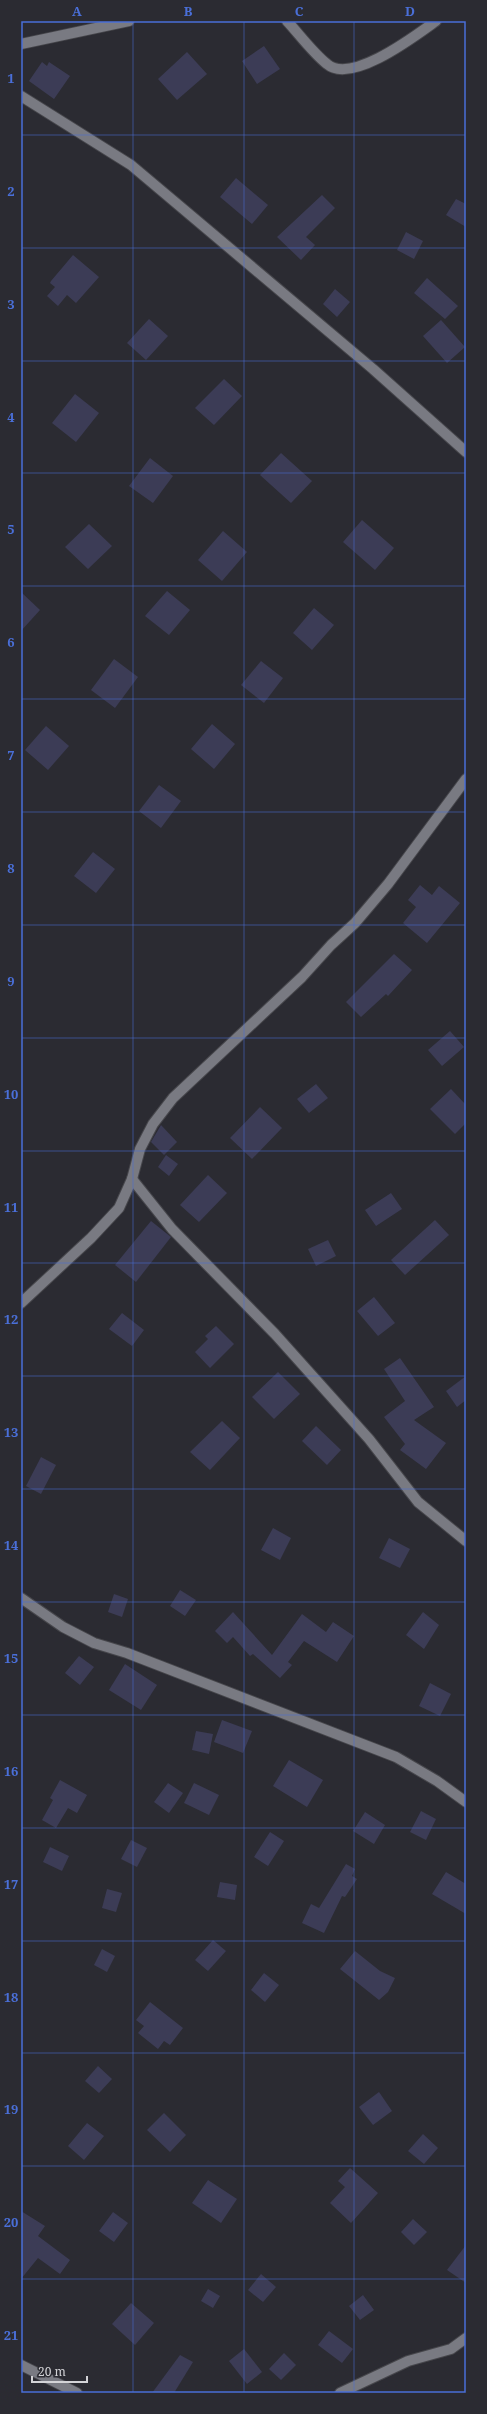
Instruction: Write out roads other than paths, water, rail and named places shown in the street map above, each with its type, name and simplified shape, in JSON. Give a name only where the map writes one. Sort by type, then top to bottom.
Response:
[{"type":"street","points":[[21,44],[129,21]]},
{"type":"street","points":[[287,21],[327,65],[344,69],[368,65],[436,21]]},
{"type":"street","points":[[21,96],[131,165],[374,369],[466,452]]},
{"type":"street","points":[[21,1303],[91,1238],[119,1208],[132,1179],[140,1149],[153,1124],[173,1098],[302,977],[331,945],[355,923],[388,884],[466,779]]},
{"type":"street","points":[[132,1179],[172,1230],[275,1334],[369,1439],[418,1502],[466,1541]]},
{"type":"street","points":[[21,1598],[63,1627],[94,1643],[134,1656],[396,1757],[437,1781],[466,1802]]},
{"type":"street","points":[[340,2393],[408,2361],[451,2349],[466,2338]]},
{"type":"street","points":[[21,2365],[77,2393]]}]
